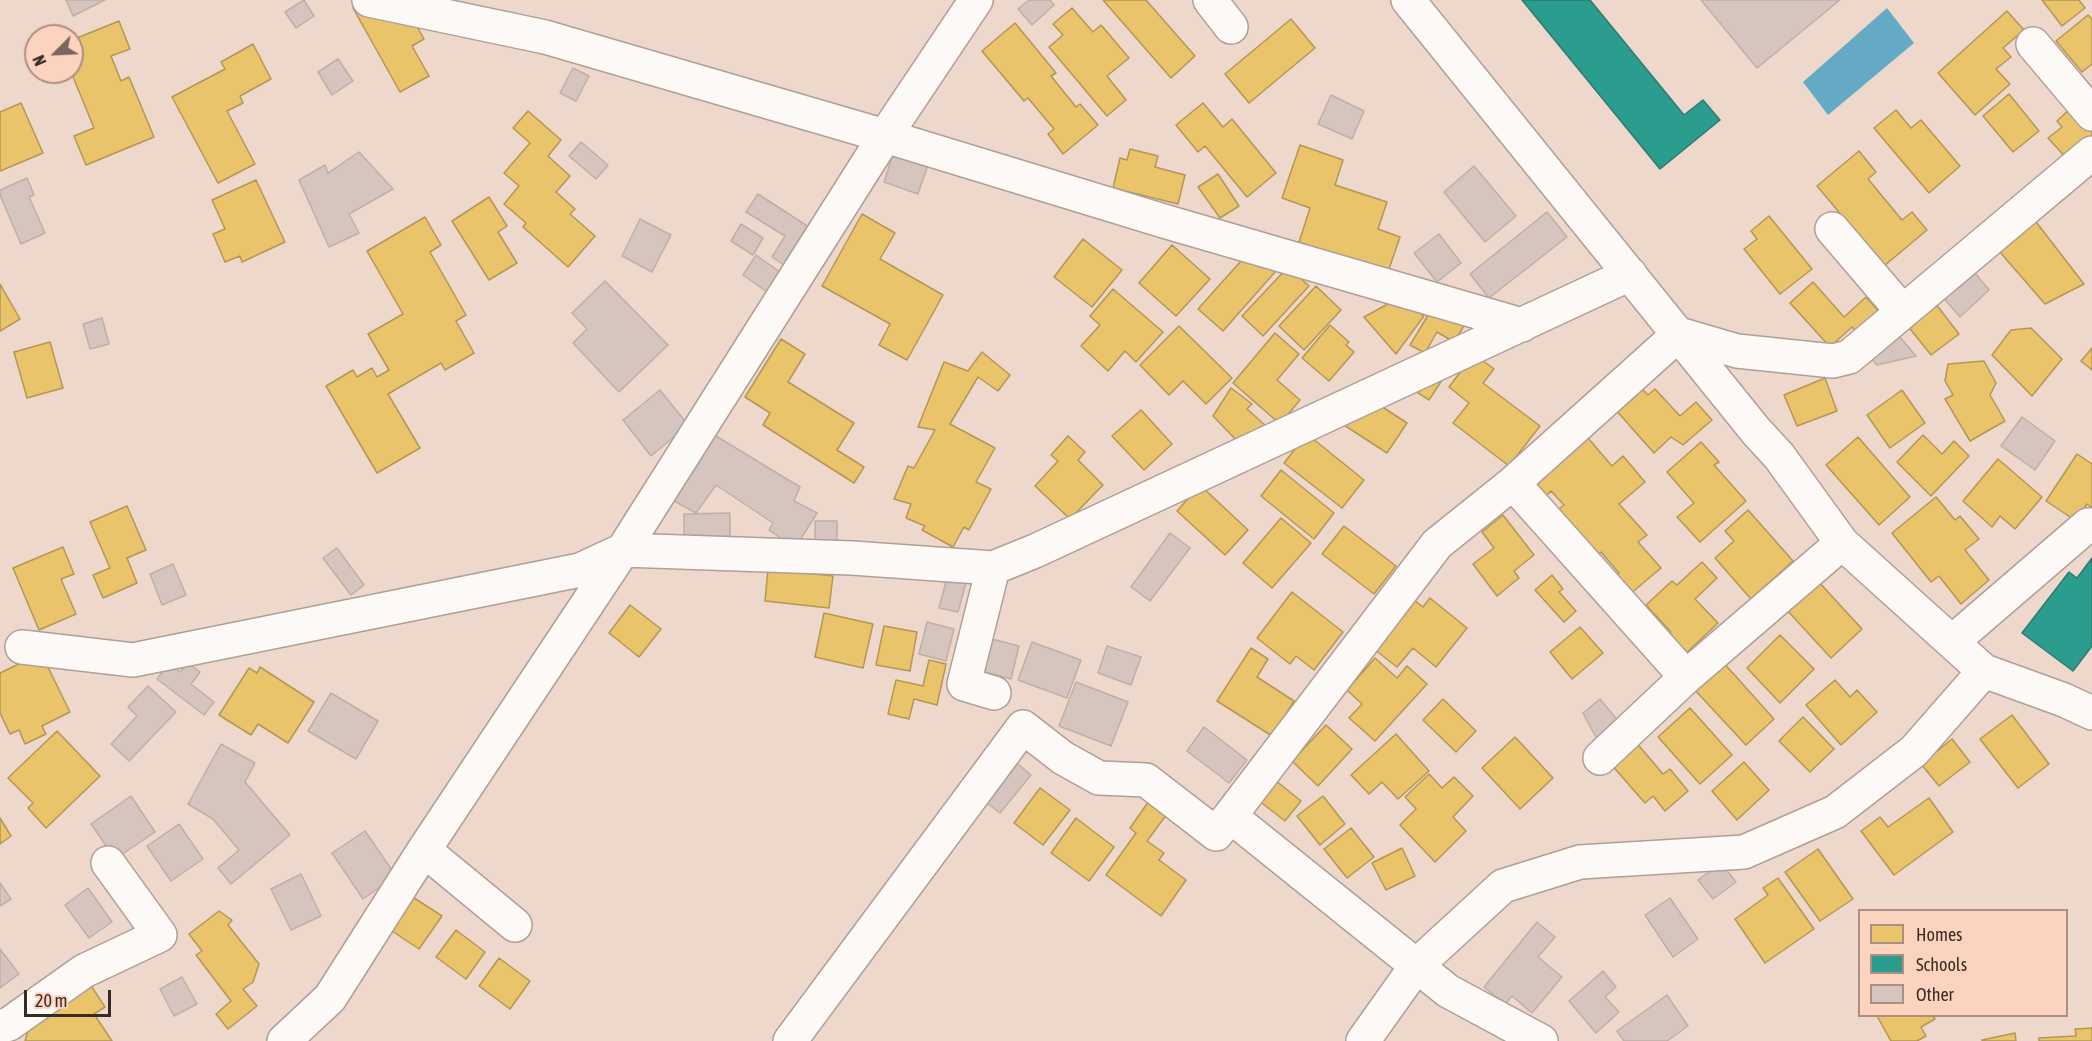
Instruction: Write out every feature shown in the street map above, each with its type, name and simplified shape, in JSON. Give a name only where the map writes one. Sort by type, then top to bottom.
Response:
[{"type":"street","points":[[369,0],[545,37],[1522,325]]},
{"type":"street","points":[[284,1041],[330,998],[424,850],[623,550],[885,136],[976,0]]},
{"type":"street","points":[[1210,0],[1231,27]]},
{"type":"street","points":[[1408,0],[1756,431],[1779,456],[1842,543],[1984,671],[2064,700],[2092,713]]},
{"type":"street","points":[[2033,44],[2092,114]]},
{"type":"street","points":[[1678,334],[1737,351],[1833,361],[1849,357],[2092,153]]},
{"type":"street","points":[[1832,230],[1903,312]]},
{"type":"street","points":[[22,647],[133,660],[580,570],[623,550],[852,558],[993,568],[1056,542],[1630,274]]},
{"type":"street","points":[[790,1041],[1023,727],[1063,758],[1099,778],[1146,780],[1216,834],[1437,544],[1513,483],[1678,334]]},
{"type":"street","points":[[1513,483],[1686,678]]},
{"type":"street","points":[[1952,642],[2088,525],[2092,525]]},
{"type":"street","points":[[1600,758],[1686,678],[1842,543]]},
{"type":"street","points":[[993,568],[964,684],[994,693]]},
{"type":"street","points":[[1363,1041],[1417,965],[1503,886],[1580,862],[1744,852],[1835,812],[1914,751],[1984,671]]},
{"type":"street","points":[[1230,816],[1448,991],[1541,1041]]},
{"type":"street","points":[[424,850],[515,925]]},
{"type":"street","points":[[0,1027],[9,1024],[84,971],[160,935],[108,863]]},
{"type":"water","points":[[1887,8],[1914,43],[1828,115],[1803,82]]},
{"type":"building: Homes","points":[[1103,0],[1146,0],[1195,56],[1171,78]]},
{"type":"building: Homes","points":[[2042,0],[2079,0],[2085,8],[2062,26]]},
{"type":"building: Homes","points":[[363,3],[409,12],[424,39],[412,46],[429,76],[400,92],[353,8]]},
{"type":"building: Homes","points":[[1072,8],[1093,32],[1101,25],[1129,58],[1107,76],[1126,100],[1107,116],[1049,47],[1063,35],[1053,24]]},
{"type":"building: Homes","points":[[2007,11],[2024,30],[2003,48],[2011,57],[1996,69],[2010,84],[1975,115],[1938,73]]},
{"type":"building: Homes","points":[[2088,15],[2092,19],[2092,64],[2082,72],[2056,41]]},
{"type":"building: Homes","points":[[1291,19],[1315,48],[1249,103],[1225,74]]},
{"type":"building: Homes","points":[[119,21],[130,49],[111,56],[121,81],[129,77],[154,137],[86,165],[74,136],[94,128],[76,84],[84,84],[84,35]]},
{"type":"building: Homes","points":[[1015,23],[1056,73],[1051,76],[1076,107],[1080,104],[1098,125],[1063,154],[1048,134],[1054,129],[1028,98],[1024,101],[982,51]]},
{"type":"building: Homes","points":[[253,44],[271,79],[240,96],[243,103],[227,111],[255,164],[218,183],[172,97],[225,69],[221,62]]},
{"type":"building: Homes","points":[[2009,94],[2039,131],[2013,152],[1983,116]]},
{"type":"building: Homes","points":[[21,103],[43,153],[0,171],[0,112]]},
{"type":"building: Homes","points":[[1203,103],[1223,127],[1232,119],[1276,173],[1247,197],[1205,146],[1198,152],[1176,125]]},
{"type":"building: Homes","points":[[2074,105],[2092,125],[2092,140],[2069,161],[2048,138],[2062,127],[2057,121]]},
{"type":"building: Homes","points":[[1896,110],[1911,128],[1921,120],[1960,166],[1929,193],[1874,128]]},
{"type":"building: Homes","points":[[528,111],[561,140],[548,156],[570,176],[556,192],[575,209],[570,214],[595,236],[568,267],[523,227],[526,223],[504,204],[519,186],[504,173],[530,143],[513,128]]},
{"type":"building: Homes","points":[[1300,145],[1343,160],[1335,185],[1387,202],[1378,229],[1400,237],[1388,272],[1299,242],[1310,208],[1282,198]]},
{"type":"building: Homes","points":[[1130,149],[1158,156],[1155,167],[1185,175],[1178,204],[1113,188],[1120,158],[1127,160]]},
{"type":"building: Homes","points":[[1859,151],[1876,172],[1868,179],[1902,220],[1912,212],[1927,230],[1884,266],[1817,186]]},
{"type":"building: Homes","points":[[1218,174],[1239,206],[1220,218],[1198,187]]},
{"type":"building: Homes","points":[[256,180],[285,242],[242,262],[240,256],[225,262],[213,234],[225,229],[212,200]]},
{"type":"building: Homes","points":[[489,197],[507,226],[498,232],[517,263],[489,280],[452,221]]},
{"type":"building: Homes","points":[[862,214],[895,233],[880,259],[943,295],[907,360],[879,345],[890,324],[822,286]]},
{"type":"building: Homes","points":[[1769,216],[1812,269],[1780,294],[1744,249],[1757,239],[1751,231]]},
{"type":"building: Homes","points":[[425,217],[441,245],[430,252],[466,315],[456,321],[474,353],[445,370],[441,363],[388,394],[420,448],[377,473],[326,386],[353,370],[357,377],[372,368],[377,377],[389,370],[368,334],[403,314],[367,251]]},
{"type":"building: Homes","points":[[2033,218],[2084,284],[2045,304],[1999,251]]},
{"type":"building: Homes","points":[[1083,239],[1122,270],[1092,307],[1054,277]]},
{"type":"building: Homes","points":[[1172,245],[1210,279],[1176,316],[1139,283]]},
{"type":"building: Homes","points":[[1249,252],[1283,263],[1223,331],[1198,309]]},
{"type":"building: Homes","points":[[1288,267],[1309,286],[1263,336],[1242,316]]},
{"type":"building: Homes","points":[[1813,282],[1844,317],[1866,297],[1880,313],[1858,334],[1852,327],[1830,347],[1790,303]]},
{"type":"building: Homes","points":[[0,284],[20,319],[0,331]]},
{"type":"building: Homes","points":[[1316,286],[1341,310],[1304,350],[1279,326]]},
{"type":"building: Homes","points":[[1113,289],[1163,332],[1136,362],[1125,351],[1108,371],[1081,346],[1100,325],[1090,316]]},
{"type":"building: Homes","points":[[1399,298],[1424,316],[1396,354],[1364,317]]},
{"type":"building: Homes","points":[[1935,303],[1959,334],[1931,355],[1907,325]]},
{"type":"building: Homes","points":[[1433,307],[1470,316],[1454,342],[1437,332],[1425,353],[1410,345]]},
{"type":"building: Homes","points":[[1330,325],[1349,342],[1346,345],[1354,352],[1329,381],[1302,358]]},
{"type":"building: Homes","points":[[1179,326],[1232,378],[1206,404],[1183,381],[1169,395],[1140,365]]},
{"type":"building: Homes","points":[[2031,328],[2062,359],[2032,396],[1992,355],[2011,330]]},
{"type":"building: Homes","points":[[1275,333],[1299,354],[1277,380],[1300,400],[1280,424],[1233,383]]},
{"type":"building: Homes","points":[[781,339],[805,354],[788,382],[854,423],[837,450],[864,467],[854,483],[763,425],[770,413],[745,397]]},
{"type":"building: Homes","points":[[50,342],[63,388],[27,398],[14,352]]},
{"type":"building: Homes","points":[[2092,348],[2092,370],[2081,361]]},
{"type":"building: Homes","points":[[982,352],[1010,375],[998,391],[978,377],[950,424],[995,448],[976,482],[991,489],[969,530],[964,527],[953,547],[922,530],[925,526],[906,518],[911,504],[894,499],[908,466],[914,468],[935,430],[918,427],[944,362],[968,371]]},
{"type":"building: Homes","points":[[1474,354],[1494,369],[1483,383],[1540,426],[1509,466],[1453,423],[1469,403],[1449,387]]},
{"type":"building: Homes","points":[[1984,361],[1996,383],[1990,395],[2005,421],[1970,441],[1945,399],[1953,395],[1945,381],[1948,364]]},
{"type":"building: Homes","points":[[1446,374],[1429,400],[1409,387]]},
{"type":"building: Homes","points":[[1825,378],[1837,411],[1797,426],[1784,395]]},
{"type":"building: Homes","points":[[1639,386],[1648,395],[1655,389],[1680,416],[1696,402],[1712,420],[1683,445],[1671,437],[1654,453],[1614,408]]},
{"type":"building: Homes","points":[[1231,388],[1252,404],[1247,409],[1266,426],[1239,443],[1213,416]]},
{"type":"building: Homes","points":[[1902,390],[1925,423],[1890,448],[1867,415]]},
{"type":"building: Homes","points":[[1378,404],[1407,423],[1387,453],[1344,425]]},
{"type":"building: Homes","points":[[1141,410],[1172,444],[1144,470],[1112,436]]},
{"type":"building: Homes","points":[[1582,431],[1612,466],[1623,456],[1645,482],[1619,504],[1647,535],[1638,542],[1661,568],[1629,595],[1614,578],[1619,573],[1601,552],[1596,557],[1556,511],[1564,505],[1551,491],[1542,500],[1525,480]]},
{"type":"building: Homes","points":[[1307,434],[1364,480],[1342,508],[1284,463]]},
{"type":"building: Homes","points":[[1923,435],[1942,454],[1954,441],[1969,456],[1931,496],[1897,462]]},
{"type":"building: Homes","points":[[1068,436],[1085,452],[1078,460],[1103,485],[1070,519],[1035,486],[1058,461],[1051,455]]},
{"type":"building: Homes","points":[[1858,437],[1910,497],[1879,525],[1826,465]]},
{"type":"building: Homes","points":[[1701,442],[1719,462],[1714,465],[1746,501],[1700,542],[1677,517],[1694,503],[1667,472]]},
{"type":"building: Homes","points":[[2077,454],[2092,464],[2092,508],[2087,504],[2076,521],[2046,501]]},
{"type":"building: Homes","points":[[1998,459],[2042,497],[2015,529],[2000,516],[1992,527],[1963,501]]},
{"type":"building: Homes","points":[[1281,470],[1334,513],[1314,539],[1261,496]]},
{"type":"building: Homes","points":[[1200,485],[1248,530],[1225,555],[1177,511]]},
{"type":"building: Homes","points":[[1936,497],[1955,520],[1960,516],[1979,539],[1965,550],[1989,580],[1961,604],[1939,576],[1931,582],[1892,533]]},
{"type":"building: Homes","points":[[127,506],[146,550],[127,558],[137,583],[103,598],[93,575],[110,568],[90,522]]},
{"type":"building: Homes","points":[[1748,510],[1793,561],[1751,599],[1715,558],[1734,541],[1725,531]]},
{"type":"building: Homes","points":[[1503,515],[1534,555],[1514,571],[1519,578],[1497,596],[1473,564],[1494,548],[1482,532]]},
{"type":"building: Homes","points":[[1281,518],[1311,543],[1272,588],[1243,563]]},
{"type":"building: Homes","points":[[1344,526],[1396,566],[1374,594],[1322,554]]},
{"type":"building: Homes","points":[[63,547],[74,574],[61,579],[76,614],[39,630],[13,568]]},
{"type":"building: Homes","points":[[1702,562],[1717,578],[1695,599],[1718,623],[1681,658],[1663,639],[1671,632],[1646,605],[1672,581],[1677,585]]},
{"type":"building: Homes","points":[[768,569],[833,576],[829,608],[765,601]]},
{"type":"building: Homes","points":[[1552,575],[1563,589],[1559,592],[1576,611],[1564,622],[1535,590]]},
{"type":"building: Homes","points":[[1817,580],[1862,629],[1831,658],[1785,608]]},
{"type":"building: Homes","points":[[1292,592],[1343,632],[1314,670],[1296,656],[1290,664],[1257,638]]},
{"type":"building: Homes","points":[[1409,596],[1423,607],[1430,598],[1467,628],[1436,667],[1413,648],[1397,667],[1370,646]]},
{"type":"building: Homes","points":[[630,605],[661,629],[639,657],[609,633]]},
{"type":"building: Homes","points":[[824,613],[873,624],[863,668],[815,657]]},
{"type":"building: Homes","points":[[884,626],[917,632],[910,671],[876,665]]},
{"type":"building: Homes","points":[[1580,627],[1603,653],[1572,679],[1550,652]]},
{"type":"building: Homes","points":[[1780,635],[1814,669],[1780,703],[1747,668]]},
{"type":"building: Homes","points":[[1251,648],[1268,659],[1257,677],[1294,701],[1272,736],[1217,701]]},
{"type":"building: Homes","points":[[41,653],[70,712],[42,726],[46,734],[25,744],[19,730],[10,734],[0,713],[0,673]]},
{"type":"building: Homes","points":[[1375,658],[1397,678],[1407,666],[1427,684],[1375,741],[1349,718],[1362,704],[1347,690]]},
{"type":"building: Homes","points":[[929,660],[946,664],[937,705],[914,699],[909,719],[888,714],[896,680],[923,686]]},
{"type":"building: Homes","points":[[1722,661],[1774,719],[1746,745],[1693,688]]},
{"type":"building: Homes","points":[[260,667],[314,702],[288,743],[258,724],[251,735],[219,715],[249,668],[257,673]]},
{"type":"building: Homes","points":[[1835,680],[1850,697],[1857,690],[1877,712],[1841,745],[1806,705]]},
{"type":"building: Homes","points":[[1443,699],[1476,731],[1456,752],[1423,720]]},
{"type":"building: Homes","points":[[1690,708],[1732,755],[1700,784],[1658,737]]},
{"type":"building: Homes","points":[[2012,715],[2049,764],[2018,788],[1980,739]]},
{"type":"building: Homes","points":[[1803,717],[1834,749],[1810,772],[1779,741]]},
{"type":"building: Homes","points":[[1326,725],[1352,749],[1318,786],[1292,761]]},
{"type":"building: Homes","points":[[57,731],[100,776],[46,828],[28,808],[33,803],[8,778]]},
{"type":"building: Homes","points":[[1396,734],[1429,771],[1398,799],[1382,782],[1369,794],[1351,775]]},
{"type":"building: Homes","points":[[1515,737],[1553,778],[1520,809],[1482,768]]},
{"type":"building: Homes","points":[[1952,739],[1970,762],[1939,786],[1921,764]]},
{"type":"building: Homes","points":[[1634,740],[1663,774],[1670,769],[1688,791],[1665,811],[1653,796],[1645,803],[1609,762]]},
{"type":"building: Homes","points":[[1744,762],[1769,790],[1737,820],[1712,791]]},
{"type":"building: Homes","points":[[1429,774],[1442,788],[1454,777],[1473,796],[1453,817],[1466,831],[1435,862],[1400,825],[1416,809],[1405,797]]},
{"type":"building: Homes","points":[[1275,780],[1301,801],[1285,821],[1258,800]]},
{"type":"building: Homes","points":[[1040,788],[1070,810],[1043,845],[1014,823]]},
{"type":"building: Homes","points":[[1323,796],[1345,824],[1320,845],[1297,816]]},
{"type":"building: Homes","points":[[1929,798],[1953,832],[1894,875],[1861,831],[1880,817],[1888,827]]},
{"type":"building: Homes","points":[[1149,801],[1167,814],[1147,841],[1164,853],[1159,860],[1186,880],[1161,916],[1106,875],[1136,833],[1130,828]]},
{"type":"building: Homes","points":[[0,818],[11,836],[0,844]]},
{"type":"building: Homes","points":[[1076,818],[1114,847],[1089,881],[1051,853]]},
{"type":"building: Homes","points":[[1351,828],[1374,857],[1347,878],[1324,849]]},
{"type":"building: Homes","points":[[1402,848],[1415,876],[1386,890],[1372,863]]},
{"type":"building: Homes","points":[[1818,849],[1853,899],[1820,921],[1785,872]]},
{"type":"building: Homes","points":[[1778,878],[1814,929],[1765,963],[1735,919],[1768,895],[1763,888]]},
{"type":"building: Homes","points":[[411,896],[442,916],[419,949],[389,929]]},
{"type":"building: Homes","points":[[219,911],[232,920],[228,925],[259,964],[253,982],[243,989],[257,1006],[228,1029],[216,1014],[231,1001],[196,955],[202,951],[189,934]]},
{"type":"building: Homes","points":[[456,930],[485,952],[466,979],[436,957]]},
{"type":"building: Homes","points":[[499,958],[530,981],[510,1009],[479,986]]},
{"type":"building: Homes","points":[[88,981],[105,1007],[94,1014],[112,1041],[25,1041],[32,1018]]},
{"type":"building: Homes","points":[[1878,1017],[1934,1017],[1935,1019],[1921,1027],[1926,1036],[1917,1041],[1891,1041]]},
{"type":"building: Homes","points":[[2092,1028],[2092,1041],[2039,1041],[2039,1038],[2076,1036],[2075,1029]]},
{"type":"building: Homes","points":[[2015,1033],[2016,1041],[1982,1041],[1982,1040]]},
{"type":"building: Schools","points":[[1522,0],[1590,0],[1684,115],[1703,100],[1720,120],[1660,169]]},
{"type":"building: Schools","points":[[2092,558],[2092,646],[2073,671],[2022,633],[2069,572],[2077,578]]},
{"type":"building: Other","points":[[66,0],[105,0],[73,16]]},
{"type":"building: Other","points":[[304,0],[314,16],[296,28],[285,12]]},
{"type":"building: Other","points":[[1029,0],[1050,0],[1054,5],[1032,25],[1018,9]]},
{"type":"building: Other","points":[[1701,0],[1840,0],[1757,68]]},
{"type":"building: Other","points":[[338,59],[353,81],[332,95],[318,72]]},
{"type":"building: Other","points":[[573,68],[589,76],[576,101],[560,93]]},
{"type":"building: Other","points":[[1331,95],[1364,111],[1352,139],[1318,124]]},
{"type":"building: Other","points":[[581,142],[608,165],[596,179],[569,156]]},
{"type":"building: Other","points":[[894,151],[929,162],[918,194],[884,182]]},
{"type":"building: Other","points":[[359,152],[393,189],[349,214],[359,233],[329,247],[299,180],[325,165],[328,173]]},
{"type":"building: Other","points":[[1474,166],[1516,216],[1485,242],[1444,192]]},
{"type":"building: Other","points":[[27,178],[34,195],[29,197],[45,233],[21,244],[0,195],[0,190]]},
{"type":"building: Other","points":[[758,194],[815,231],[791,270],[772,257],[785,236],[746,212]]},
{"type":"building: Other","points":[[1547,212],[1567,237],[1489,298],[1470,274]]},
{"type":"building: Other","points":[[640,219],[671,235],[652,272],[622,256]]},
{"type":"building: Other","points":[[741,224],[763,238],[753,255],[731,241]]},
{"type":"building: Other","points":[[1439,234],[1461,263],[1437,282],[1414,253]]},
{"type":"building: Other","points":[[756,255],[780,272],[767,292],[743,275]]},
{"type":"building: Other","points":[[1970,267],[1989,290],[1960,317],[1941,295]]},
{"type":"building: Other","points":[[605,281],[668,345],[619,392],[573,343],[587,329],[572,313]]},
{"type":"building: Other","points":[[102,318],[109,344],[90,349],[83,324]]},
{"type":"building: Other","points":[[1893,329],[1916,356],[1877,365],[1866,352]]},
{"type":"building: Other","points":[[660,390],[688,425],[651,456],[623,420]]},
{"type":"building: Other","points":[[2022,417],[2055,441],[2035,470],[2001,446]]},
{"type":"building: Other","points":[[711,433],[800,487],[794,501],[817,513],[795,548],[769,530],[773,523],[716,485],[696,513],[667,497]]},
{"type":"building: Other","points":[[730,513],[730,545],[684,545],[684,514]]},
{"type":"building: Other","points":[[815,521],[837,521],[837,545],[815,545]]},
{"type":"building: Other","points":[[1170,533],[1190,548],[1150,601],[1131,587]]},
{"type":"building: Other","points":[[337,548],[364,585],[351,595],[323,558]]},
{"type":"building: Other","points":[[173,564],[186,595],[162,605],[150,574]]},
{"type":"building: Other","points":[[947,578],[966,583],[958,612],[939,608]]},
{"type":"building: Other","points":[[927,622],[954,629],[946,661],[919,654]]},
{"type":"building: Other","points":[[988,638],[1019,646],[1011,679],[980,671]]},
{"type":"building: Other","points":[[1032,642],[1081,660],[1067,698],[1018,680]]},
{"type":"building: Other","points":[[1107,646],[1141,657],[1131,685],[1098,673]]},
{"type":"building: Other","points":[[169,663],[180,672],[188,663],[200,672],[191,684],[214,702],[204,715],[157,679]]},
{"type":"building: Other","points":[[1076,682],[1128,702],[1111,746],[1059,726]]},
{"type":"building: Other","points":[[148,686],[176,712],[129,761],[111,744],[137,716],[128,707]]},
{"type":"building: Other","points":[[331,693],[378,721],[356,759],[308,731]]},
{"type":"building: Other","points":[[1600,699],[1619,722],[1598,741],[1583,713]]},
{"type":"building: Other","points":[[1204,727],[1247,760],[1229,783],[1187,751]]},
{"type":"building: Other","points":[[221,744],[255,763],[245,782],[290,835],[231,884],[218,868],[239,850],[213,819],[188,804]]},
{"type":"building: Other","points":[[1011,758],[1031,775],[1000,813],[979,797]]},
{"type":"building: Other","points":[[131,796],[155,832],[115,859],[91,824]]},
{"type":"building: Other","points":[[179,824],[203,859],[171,881],[147,846]]},
{"type":"building: Other","points":[[365,831],[396,876],[363,899],[332,853]]},
{"type":"building: Other","points":[[1721,863],[1736,882],[1713,899],[1698,880]]},
{"type":"building: Other","points":[[301,874],[321,916],[291,930],[271,889]]},
{"type":"building: Other","points":[[0,883],[11,899],[0,906]]},
{"type":"building: Other","points":[[88,888],[112,922],[89,938],[65,905]]},
{"type":"building: Other","points":[[1670,898],[1698,939],[1673,957],[1645,915]]},
{"type":"building: Other","points":[[1537,922],[1555,937],[1538,957],[1562,977],[1532,1013],[1512,996],[1505,1004],[1484,987]]},
{"type":"building: Other","points":[[0,949],[19,974],[0,988]]},
{"type":"building: Other","points":[[1603,971],[1616,987],[1605,997],[1619,1012],[1596,1033],[1569,1001]]},
{"type":"building: Other","points":[[182,977],[197,1004],[174,1016],[160,989]]},
{"type":"building: Other","points":[[1667,995],[1688,1026],[1667,1041],[1624,1041],[1617,1031]]}]
